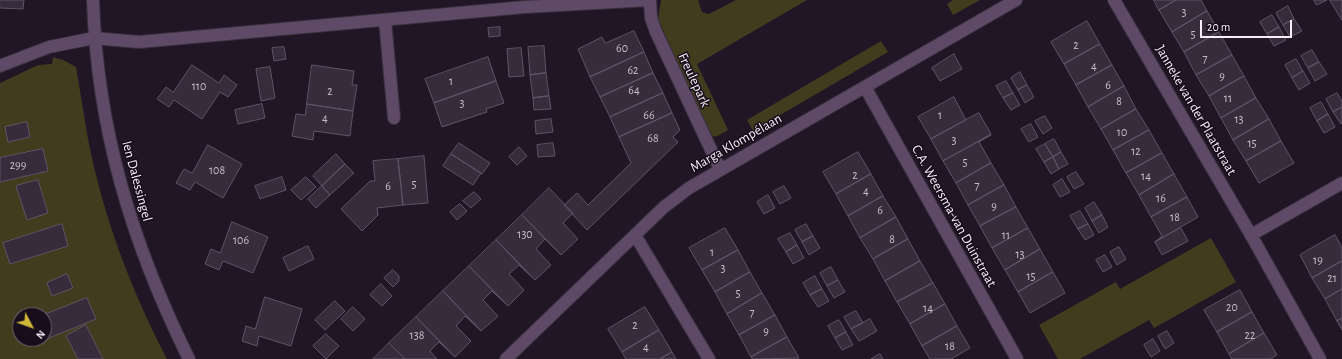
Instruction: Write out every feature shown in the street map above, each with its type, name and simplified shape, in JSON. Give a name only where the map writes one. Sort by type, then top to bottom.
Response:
[{"type":"street","name":"Ien Dalessingel","points":[[93,0],[94,38],[103,107],[118,176],[138,243],[164,309],[189,359]]},
{"type":"street","points":[[0,66],[49,47],[94,38],[139,42],[525,7],[650,0]]},
{"type":"street","name":"Freulepark","points":[[650,0],[652,18],[656,32],[720,169]]},
{"type":"street","name":"Marga Klompélaan","points":[[506,359],[664,207],[690,188],[720,169],[1016,0]]},
{"type":"street","name":"Janneke van der Plaatstraat","points":[[1114,0],[1251,235],[1320,359]]},
{"type":"street","points":[[385,20],[394,118]]},
{"type":"street","name":"C.A. Weersma-van Duinstraat","points":[[865,87],[1017,359]]},
{"type":"street","points":[[1251,235],[1342,183]]},
{"type":"street","points":[[635,235],[709,359]]},
{"type":"shaded area","points":[[661,0],[698,0],[702,12],[709,14],[736,0],[807,0],[697,64],[728,130],[719,136],[709,135],[658,19]]},
{"type":"shaded area","points":[[953,0],[980,0],[953,15],[947,4]]},
{"type":"shaded area","points":[[881,41],[888,52],[753,131],[747,120]]},
{"type":"shaded area","points":[[53,57],[63,60],[76,67],[94,168],[110,224],[130,279],[167,359],[103,359],[86,326],[66,336],[78,359],[0,359],[0,182],[48,171],[42,149],[0,158],[0,83],[38,65],[52,64]],"holes":[[[38,180],[48,213],[16,186]],[[61,224],[68,246],[10,264],[4,243]]]},
{"type":"shaded area","points":[[1211,238],[1236,282],[1154,328],[1149,320],[1080,359],[1058,359],[1039,325],[1116,282],[1120,289]]},
{"type":"building","points":[[0,0],[24,0],[23,9],[0,8]]},
{"type":"building","points":[[1154,0],[1176,0],[1159,10]]},
{"type":"building","points":[[1176,0],[1201,0],[1207,11],[1172,32],[1159,10]]},
{"type":"building","points":[[1314,0],[1327,0],[1317,5]]},
{"type":"building","points":[[1330,0],[1342,0],[1342,20]]},
{"type":"building","points":[[1288,6],[1294,19],[1283,25],[1276,13]]},
{"type":"building","points":[[1207,11],[1219,32],[1184,52],[1172,32]]},
{"type":"building","points":[[1272,15],[1279,27],[1267,34],[1260,22]]},
{"type":"building","points":[[1294,19],[1302,31],[1290,37],[1283,25]]},
{"type":"building","points":[[1087,21],[1100,44],[1064,64],[1051,42]]},
{"type":"building","points":[[500,27],[500,36],[489,37],[488,28]]},
{"type":"building","points":[[1279,27],[1286,40],[1274,46],[1267,34]]},
{"type":"building","points":[[634,31],[644,52],[590,77],[578,49],[602,37],[605,43]]},
{"type":"building","points":[[1219,32],[1232,55],[1196,75],[1184,52]]},
{"type":"building","points":[[1100,44],[1112,65],[1076,85],[1064,64]]},
{"type":"building","points":[[544,46],[546,73],[530,75],[528,47]]},
{"type":"building","points":[[284,47],[286,59],[274,61],[272,48]]},
{"type":"building","points":[[521,48],[524,76],[509,77],[507,49]]},
{"type":"building","points":[[1312,50],[1319,62],[1308,68],[1301,56]]},
{"type":"building","points":[[644,52],[653,73],[600,97],[590,77]]},
{"type":"building","points":[[954,54],[962,69],[940,81],[932,68]]},
{"type":"building","points":[[1232,55],[1244,76],[1209,96],[1196,75]]},
{"type":"building","points":[[488,57],[496,81],[434,103],[425,79]]},
{"type":"building","points":[[1296,59],[1303,71],[1292,78],[1285,65]]},
{"type":"building","points":[[1319,62],[1327,74],[1315,81],[1308,68]]},
{"type":"building","points":[[192,65],[219,83],[224,75],[237,85],[228,97],[220,92],[202,119],[174,100],[169,107],[157,99],[166,87],[173,92]]},
{"type":"building","points":[[312,65],[354,71],[352,85],[357,85],[353,111],[307,104]]},
{"type":"building","points":[[1112,65],[1124,86],[1088,107],[1076,85]]},
{"type":"building","points":[[270,67],[275,98],[261,101],[256,69]]},
{"type":"building","points":[[1303,71],[1310,83],[1299,90],[1292,78]]},
{"type":"building","points":[[1020,72],[1027,85],[1018,90],[1011,78]]},
{"type":"building","points":[[546,73],[549,96],[533,98],[530,75]]},
{"type":"building","points":[[653,73],[663,93],[610,117],[600,97]]},
{"type":"building","points":[[1244,76],[1256,98],[1221,118],[1209,96]]},
{"type":"building","points":[[496,81],[504,103],[486,109],[487,112],[442,127],[434,103]]},
{"type":"building","points":[[1006,81],[1013,93],[1003,98],[996,86]]},
{"type":"building","points":[[1027,85],[1034,97],[1025,103],[1018,90]]},
{"type":"building","points":[[1124,86],[1136,109],[1101,129],[1088,107]]},
{"type":"building","points":[[663,93],[672,113],[619,137],[610,117]]},
{"type":"building","points":[[1013,93],[1020,105],[1011,110],[1003,98]]},
{"type":"building","points":[[1337,93],[1342,101],[1342,107],[1333,112],[1326,99]]},
{"type":"building","points":[[549,96],[551,109],[534,110],[533,98]]},
{"type":"building","points":[[954,97],[966,120],[931,139],[918,117]]},
{"type":"building","points":[[1256,98],[1269,119],[1233,140],[1221,118]]},
{"type":"building","points":[[1321,102],[1328,114],[1317,121],[1310,108]]},
{"type":"building","points":[[262,104],[265,118],[238,124],[235,110]]},
{"type":"building","points":[[307,104],[353,111],[350,136],[314,131],[313,140],[292,136],[296,114],[305,115]]},
{"type":"building","points":[[1342,107],[1342,123],[1341,124],[1333,112]]},
{"type":"building","points":[[1136,109],[1149,130],[1113,150],[1101,129]]},
{"type":"building","points":[[672,113],[680,130],[673,137],[678,142],[587,230],[564,205],[577,193],[588,205],[631,163],[619,137]]},
{"type":"building","points":[[979,113],[991,134],[943,161],[931,139]]},
{"type":"building","points":[[1328,114],[1335,127],[1324,133],[1317,121]]},
{"type":"building","points":[[1045,116],[1052,128],[1043,134],[1035,121]]},
{"type":"building","points":[[551,119],[553,132],[536,134],[535,121]]},
{"type":"building","points":[[1269,119],[1281,141],[1246,161],[1233,140]]},
{"type":"building","points":[[27,122],[30,137],[8,142],[5,127]]},
{"type":"building","points":[[1031,124],[1038,137],[1029,142],[1021,129]]},
{"type":"building","points":[[1149,130],[1162,153],[1126,173],[1113,150]]},
{"type":"building","points":[[991,135],[979,142],[991,163],[956,183],[943,161]]},
{"type":"building","points":[[1054,139],[1061,152],[1053,157],[1045,144]]},
{"type":"building","points":[[1281,141],[1294,163],[1259,183],[1246,161]]},
{"type":"building","points":[[459,143],[490,163],[482,174],[451,154]]},
{"type":"building","points":[[553,143],[555,156],[538,157],[537,145]]},
{"type":"building","points":[[1045,144],[1053,157],[1044,162],[1036,149]]},
{"type":"building","points":[[208,145],[242,164],[223,198],[195,182],[190,190],[176,183],[184,169],[192,173]]},
{"type":"building","points":[[519,147],[527,156],[517,165],[509,157]]},
{"type":"building","points":[[43,149],[48,171],[0,182],[0,158]]},
{"type":"building","points":[[858,152],[871,174],[836,194],[823,172]]},
{"type":"building","points":[[1061,152],[1068,164],[1059,169],[1053,157]]},
{"type":"building","points":[[1162,153],[1174,174],[1139,195],[1126,173]]},
{"type":"building","points":[[336,154],[345,164],[322,186],[313,176]]},
{"type":"building","points":[[451,154],[481,173],[473,185],[443,166]]},
{"type":"building","points":[[424,156],[428,203],[403,205],[398,159]]},
{"type":"building","points":[[1053,157],[1059,169],[1051,174],[1044,162]]},
{"type":"building","points":[[398,159],[403,205],[377,208],[378,215],[362,231],[341,209],[370,181],[375,181],[373,161]]},
{"type":"building","points":[[991,163],[1004,185],[968,205],[956,183]]},
{"type":"building","points":[[345,164],[354,173],[330,195],[322,186]]},
{"type":"building","points":[[1076,172],[1084,184],[1074,189],[1067,177]]},
{"type":"building","points":[[871,174],[883,196],[848,216],[836,194]]},
{"type":"building","points":[[1174,174],[1187,197],[1151,217],[1139,195]]},
{"type":"building","points":[[282,177],[286,190],[260,199],[255,186]]},
{"type":"building","points":[[306,177],[316,187],[301,200],[291,190]]},
{"type":"building","points":[[1062,179],[1070,192],[1060,197],[1053,185]]},
{"type":"building","points":[[38,180],[48,213],[27,220],[16,186]]},
{"type":"building","points":[[1004,185],[1016,207],[980,226],[968,205]]},
{"type":"building","points":[[322,186],[330,195],[316,208],[308,199]]},
{"type":"building","points":[[784,186],[791,198],[780,204],[773,192]]},
{"type":"building","points":[[549,188],[573,213],[563,223],[578,239],[561,255],[522,215]]},
{"type":"building","points":[[474,192],[481,199],[471,208],[463,201]]},
{"type":"building","points":[[768,195],[775,208],[764,214],[757,202]]},
{"type":"building","points":[[883,196],[896,217],[860,238],[848,216]]},
{"type":"building","points":[[1187,197],[1198,217],[1155,242],[1162,236],[1151,217]]},
{"type":"building","points":[[1094,202],[1102,215],[1092,221],[1085,208]]},
{"type":"building","points":[[460,204],[467,211],[457,220],[450,212]]},
{"type":"building","points":[[1016,207],[1028,228],[992,248],[980,226]]},
{"type":"building","points":[[1080,211],[1088,224],[1078,229],[1070,216]]},
{"type":"building","points":[[522,215],[561,255],[545,239],[536,249],[551,265],[535,280],[496,240]]},
{"type":"building","points":[[1102,215],[1108,227],[1099,233],[1092,221]]},
{"type":"building","points":[[896,217],[908,239],[873,259],[860,238]]},
{"type":"building","points":[[232,222],[268,237],[253,273],[223,261],[219,270],[205,264],[211,249],[220,253]]},
{"type":"building","points":[[62,224],[68,246],[10,264],[3,243]]},
{"type":"building","points":[[806,224],[813,236],[802,242],[795,230]]},
{"type":"building","points":[[1088,224],[1094,235],[1085,240],[1078,229]]},
{"type":"building","points":[[725,228],[738,250],[702,270],[689,248]]},
{"type":"building","points":[[1028,228],[1040,249],[1005,270],[992,248]]},
{"type":"building","points":[[1181,228],[1188,241],[1162,255],[1155,242]]},
{"type":"building","points":[[790,233],[797,245],[786,252],[778,239]]},
{"type":"building","points":[[1335,235],[1342,248],[1342,261],[1312,278],[1300,255]]},
{"type":"building","points":[[813,236],[820,248],[809,255],[802,242]]},
{"type":"building","points":[[908,239],[920,261],[885,281],[873,259]]},
{"type":"building","points":[[496,240],[535,280],[519,265],[509,274],[524,290],[508,306],[469,266]]},
{"type":"building","points":[[797,245],[804,258],[793,264],[786,252]]},
{"type":"building","points":[[308,246],[314,259],[289,271],[283,258]]},
{"type":"building","points":[[1119,247],[1126,259],[1117,265],[1110,252]]},
{"type":"building","points":[[1040,249],[1053,272],[1018,292],[1005,270]]},
{"type":"building","points":[[738,250],[750,272],[715,292],[702,270]]},
{"type":"building","points":[[1105,255],[1112,267],[1103,272],[1096,260]]},
{"type":"building","points":[[920,261],[933,283],[897,302],[885,281]]},
{"type":"building","points":[[1342,261],[1342,289],[1325,299],[1312,278]]},
{"type":"building","points":[[469,266],[508,306],[492,291],[483,300],[498,316],[481,331],[443,291]]},
{"type":"building","points":[[831,267],[838,280],[827,286],[820,273]]},
{"type":"building","points":[[393,270],[399,276],[399,281],[393,287],[384,278]]},
{"type":"building","points":[[750,272],[762,293],[727,314],[715,292]]},
{"type":"building","points":[[1053,272],[1065,293],[1030,313],[1018,292]]},
{"type":"building","points":[[67,274],[73,288],[52,296],[47,283]]},
{"type":"building","points":[[815,276],[822,289],[810,295],[803,283]]},
{"type":"building","points":[[838,280],[845,292],[834,298],[827,286]]},
{"type":"building","points":[[933,283],[945,304],[910,324],[897,302]]},
{"type":"building","points":[[381,284],[392,296],[382,306],[370,295]]},
{"type":"building","points":[[822,289],[829,301],[818,307],[810,295]]},
{"type":"building","points":[[1342,289],[1342,318],[1337,321],[1325,299]]},
{"type":"building","points":[[1240,290],[1252,312],[1217,332],[1204,310]]},
{"type":"building","points":[[443,291],[481,331],[465,316],[456,326],[471,341],[455,357],[416,317]]},
{"type":"building","points":[[762,293],[775,315],[739,335],[727,314]]},
{"type":"building","points":[[265,297],[302,309],[291,346],[259,336],[257,346],[242,341],[246,326],[255,329]]},
{"type":"building","points":[[87,298],[96,319],[52,337],[52,312]]},
{"type":"building","points":[[335,301],[345,311],[325,330],[315,320]]},
{"type":"building","points":[[945,304],[957,326],[922,346],[910,324]]},
{"type":"building","points":[[353,307],[365,319],[353,331],[341,319]]},
{"type":"building","points":[[645,307],[659,330],[622,352],[608,329]]},
{"type":"building","points":[[856,311],[863,323],[851,329],[844,317]]},
{"type":"building","points":[[1252,312],[1264,333],[1229,354],[1217,332]]},
{"type":"building","points":[[775,315],[787,337],[751,357],[739,335]]},
{"type":"building","points":[[416,317],[455,357],[439,342],[430,351],[437,359],[405,359],[389,343]]},
{"type":"building","points":[[1342,318],[1342,330],[1337,321]]},
{"type":"building","points":[[870,319],[877,331],[859,341],[851,329]]},
{"type":"building","points":[[839,320],[846,332],[835,338],[828,326]]},
{"type":"building","points":[[86,325],[103,359],[78,359],[66,336]]},
{"type":"building","points":[[957,326],[970,348],[951,359],[930,359],[922,346]]},
{"type":"building","points":[[659,330],[672,352],[660,359],[626,359],[622,352]]},
{"type":"building","points":[[1167,331],[1174,343],[1165,349],[1158,336]]},
{"type":"building","points":[[846,332],[853,345],[842,350],[835,338]]},
{"type":"building","points":[[1264,333],[1277,355],[1270,359],[1232,359],[1229,354]]},
{"type":"building","points":[[326,334],[339,346],[326,359],[313,346]]},
{"type":"building","points":[[787,337],[799,358],[753,359],[751,357]]},
{"type":"building","points":[[1153,339],[1160,351],[1151,357],[1144,345]]},
{"type":"building","points":[[389,343],[405,359],[373,359]]},
{"type":"building","points":[[672,352],[676,359],[660,359]]},
{"type":"building","points":[[880,354],[883,359],[871,359]]}]
